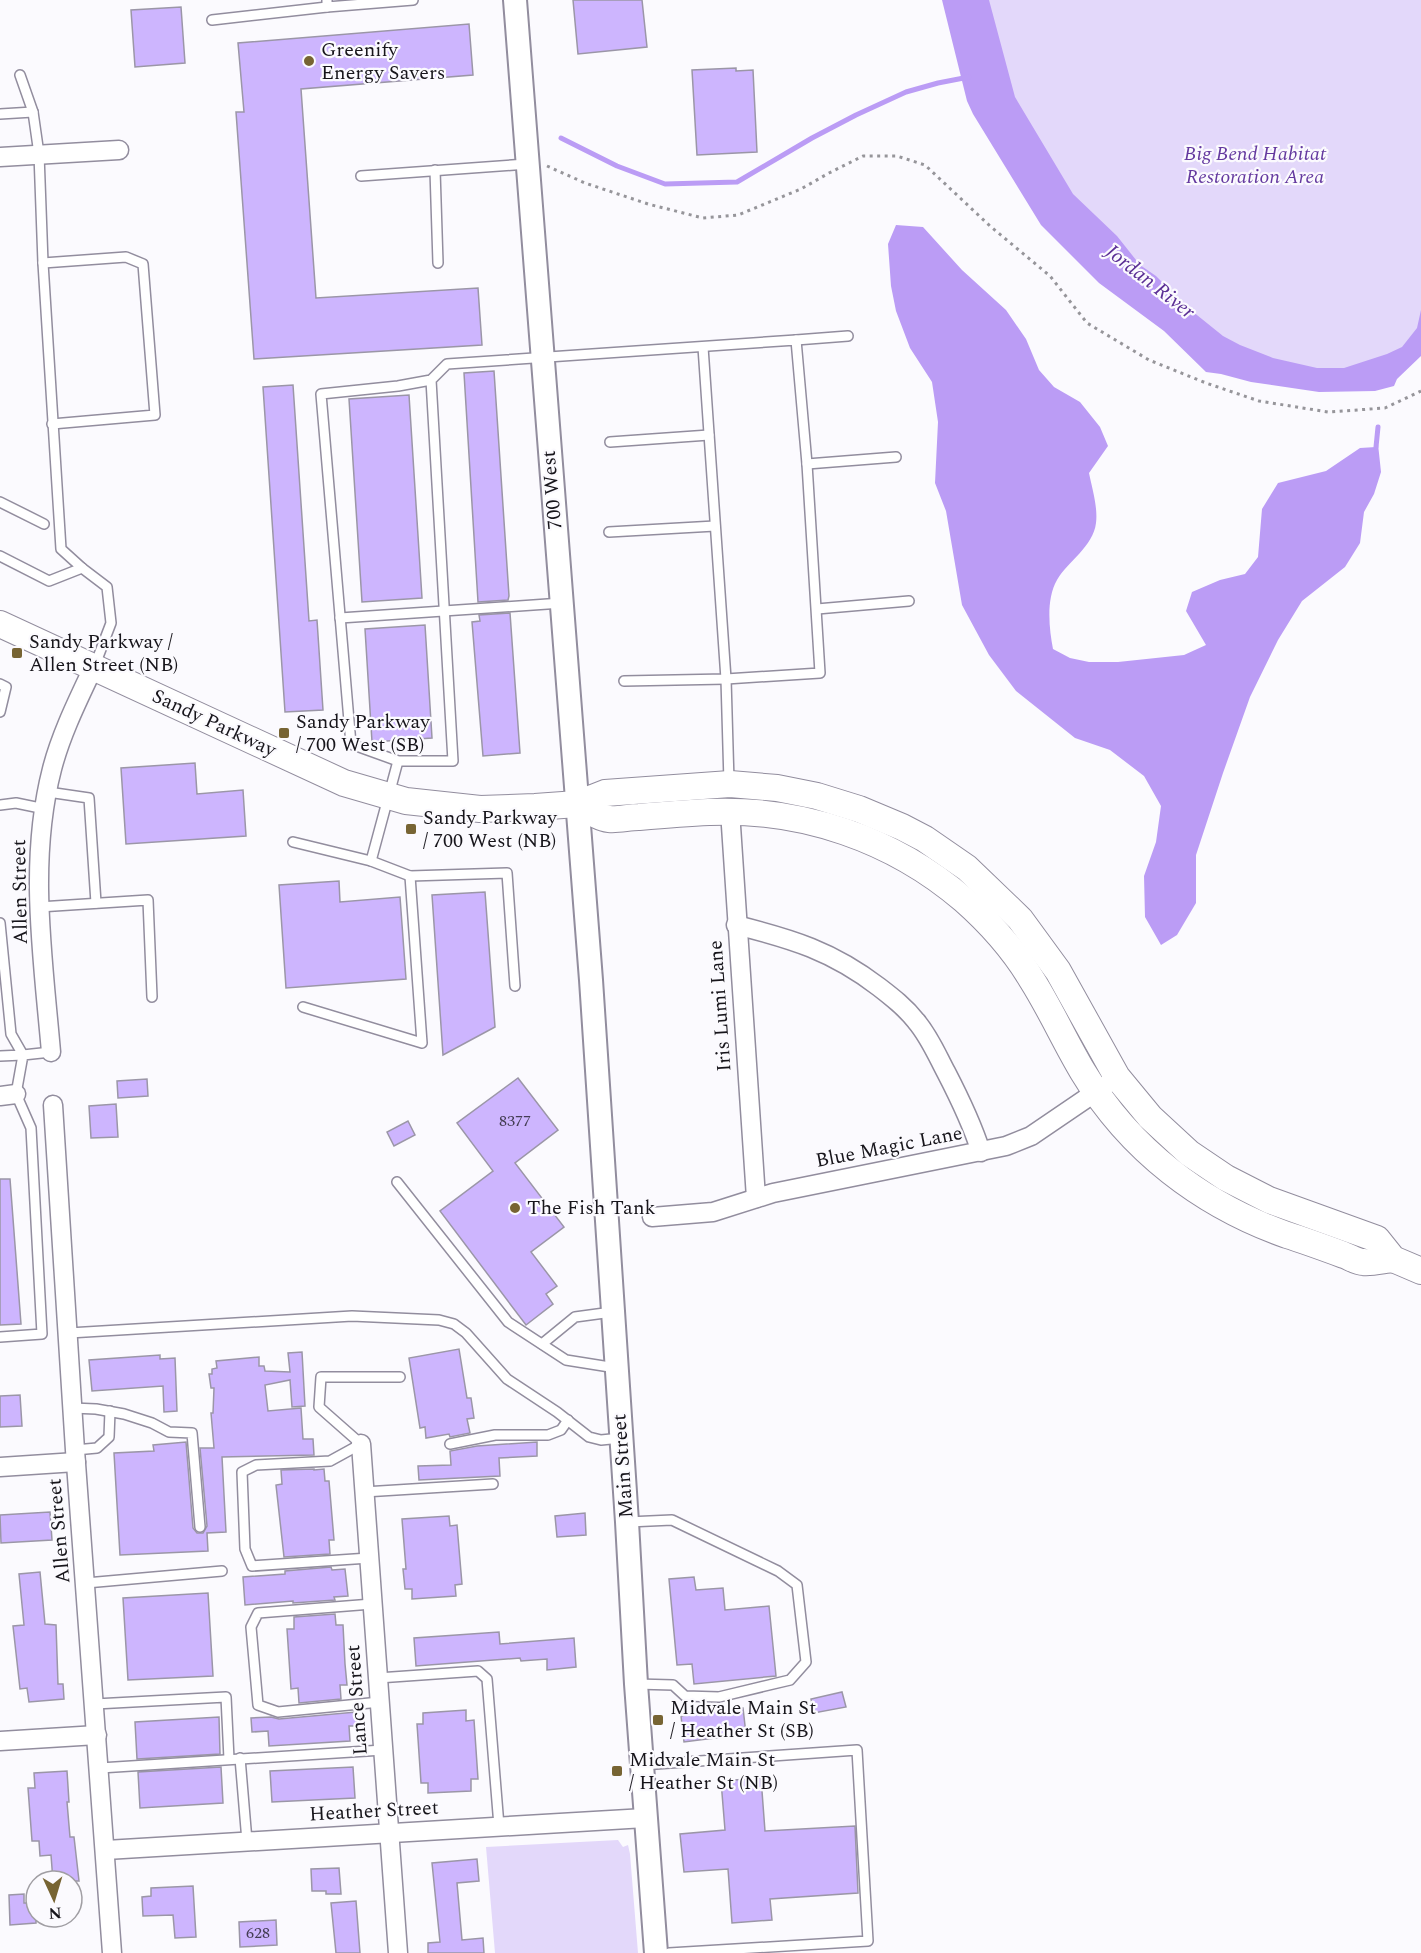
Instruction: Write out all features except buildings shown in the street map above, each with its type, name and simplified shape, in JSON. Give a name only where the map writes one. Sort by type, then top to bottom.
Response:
[{"type":"main road","name":"Sandy Parkway","points":[[0,624],[344,783],[406,801],[480,809],[577,804]]},
{"type":"main road","points":[[577,804],[605,792],[730,784],[797,791],[837,801],[902,827],[925,839],[967,868],[1012,910],[1047,953],[1117,1077],[1162,1129],[1207,1166],[1236,1184],[1269,1200],[1377,1239],[1393,1259],[1421,1272]]},
{"type":"main road","points":[[577,804],[607,819],[730,812],[772,814],[846,832],[897,854],[944,883],[984,918],[1032,979],[1096,1092],[1128,1132],[1153,1157],[1216,1203],[1255,1222],[1362,1262],[1393,1259]]},
{"type":"street","name":"700 West","points":[[515,0],[591,980]]},
{"type":"street","points":[[0,157],[119,150]]},
{"type":"street","name":"Allen Street","points":[[51,1052],[39,907],[40,841],[46,801],[59,748],[93,668]]},
{"type":"street","name":"Iris Lumi Lane","points":[[730,812],[756,1198]]},
{"type":"street","points":[[736,926],[793,940],[832,956],[861,973],[896,1000],[927,1036],[968,1113],[981,1152]]},
{"type":"street","name":"Main Street","points":[[591,980],[636,1684],[656,1953]]},
{"type":"street","name":"Blue Magic Lane","points":[[652,1217],[713,1212],[756,1198],[1006,1146],[1031,1136],[1117,1077]]},
{"type":"street","name":"Allen Street","points":[[53,1106],[72,1408],[112,1953]]},
{"type":"street","name":"Lance Street","points":[[361,1444],[399,1953]]},
{"type":"street","points":[[0,1467],[76,1456]]},
{"type":"street","points":[[0,1741],[97,1735]]},
{"type":"street","name":"Heather Street","points":[[106,1850],[645,1818]]},
{"type":"lane","points":[[212,20],[327,3],[413,0]]},
{"type":"lane","points":[[20,75],[33,111],[39,154],[43,263],[61,549],[108,587],[111,623],[93,668]]},
{"type":"lane","points":[[0,114],[33,111]]},
{"type":"lane","points":[[361,176],[527,164]]},
{"type":"lane","points":[[435,170],[438,263]]},
{"type":"lane","points":[[43,263],[126,257],[142,264],[155,416],[52,424]]},
{"type":"lane","points":[[431,380],[453,761],[398,761],[351,744],[321,394],[431,380],[447,364],[848,336]]},
{"type":"lane","points":[[624,681],[726,679],[820,673],[807,464],[796,340]]},
{"type":"lane","points":[[703,347],[726,679],[730,784]]},
{"type":"lane","points":[[610,442],[709,435]]},
{"type":"lane","points":[[807,464],[896,458]]},
{"type":"lane","points":[[0,502],[44,524]]},
{"type":"lane","points":[[609,532],[716,526]]},
{"type":"lane","points":[[0,556],[49,581],[82,568]]},
{"type":"lane","points":[[817,609],[909,601]]},
{"type":"lane","points":[[340,618],[561,603]]},
{"type":"lane","points":[[0,684],[6,687],[0,712]]},
{"type":"lane","points":[[371,861],[398,761]]},
{"type":"lane","points":[[0,805],[89,798],[96,903]]},
{"type":"lane","points":[[293,842],[371,861],[410,876],[507,873],[515,986]]},
{"type":"lane","points":[[303,1007],[422,1043],[410,876]]},
{"type":"lane","points":[[39,907],[148,900],[152,997]]},
{"type":"lane","points":[[0,923],[10,1034],[23,1055]]},
{"type":"lane","points":[[0,1056],[51,1052]]},
{"type":"lane","points":[[0,1337],[42,1334],[31,1128],[8,1095],[23,1055]]},
{"type":"lane","points":[[397,1182],[508,1322],[566,1360],[616,1368]]},
{"type":"lane","points":[[542,1344],[575,1317],[612,1312]]},
{"type":"lane","points":[[69,1333],[352,1316],[439,1320],[454,1324],[466,1333],[507,1379],[589,1437],[595,1439],[621,1438]]},
{"type":"lane","points":[[369,1558],[252,1566],[245,1549],[242,1472],[256,1466],[330,1461],[361,1444],[319,1407],[321,1377],[400,1377]]},
{"type":"lane","points":[[72,1408],[124,1414],[169,1432],[192,1433],[200,1527]]},
{"type":"lane","points":[[76,1456],[97,1448],[109,1437],[110,1412]]},
{"type":"lane","points":[[450,1444],[495,1435],[548,1436],[561,1430],[568,1420]]},
{"type":"lane","points":[[364,1492],[493,1484]]},
{"type":"lane","points":[[627,1522],[672,1520],[778,1571],[797,1585],[806,1662],[790,1680],[718,1697],[685,1696],[672,1685],[636,1684]]},
{"type":"lane","points":[[86,1583],[222,1571]]},
{"type":"lane","points":[[372,1604],[258,1613],[251,1627],[258,1705],[278,1712],[380,1702]]},
{"type":"lane","points":[[378,1678],[478,1671],[487,1679],[499,1826]]},
{"type":"lane","points":[[95,1704],[226,1697],[229,1759]]},
{"type":"lane","points":[[100,1768],[383,1750]]},
{"type":"lane","points":[[642,1765],[857,1750],[868,1941],[669,1953]]},
{"type":"lane","points":[[240,1758],[247,1841]]},
{"type":"path","points":[[527,164],[548,166],[585,183],[648,204],[702,218],[738,215],[801,189],[863,156],[897,156],[925,165],[990,226],[1050,276],[1087,323],[1149,360],[1206,383],[1259,400],[1328,412],[1385,408],[1421,391]]},
{"type":"green space","name":"Big Bend Habitat Restoration Area","points":[[972,0],[1421,0],[1421,343],[1403,356],[1314,376],[1217,341],[1055,200]]},
{"type":"green space","points":[[618,1840],[623,1847],[628,1845],[630,1854],[638,1953],[495,1953],[486,1847]]},
{"type":"water","name":"Jordan River","points":[[942,0],[989,0],[1015,97],[1073,194],[1117,236],[1140,265],[1156,276],[1187,307],[1223,336],[1273,358],[1317,368],[1344,368],[1402,347],[1417,328],[1421,310],[1421,356],[1397,379],[1394,386],[1375,391],[1319,392],[1251,382],[1206,372],[1164,331],[1099,283],[1041,225],[967,101]]},
{"type":"water","points":[[896,225],[923,227],[962,270],[1006,310],[1026,339],[1039,370],[1054,387],[1080,402],[1100,427],[1108,446],[1089,473],[1096,511],[1094,532],[1085,547],[1057,580],[1051,596],[1050,623],[1053,649],[1070,658],[1089,662],[1118,662],[1184,655],[1206,645],[1186,611],[1192,592],[1220,580],[1245,574],[1258,557],[1262,509],[1278,483],[1326,471],[1360,448],[1376,447],[1378,444],[1381,472],[1374,494],[1364,512],[1360,543],[1345,567],[1302,601],[1278,640],[1250,697],[1196,855],[1196,903],[1177,935],[1161,945],[1145,917],[1144,876],[1156,842],[1161,806],[1144,776],[1110,750],[1075,738],[1016,691],[989,655],[962,605],[946,511],[935,483],[938,422],[932,382],[910,348],[896,311],[891,286],[888,244]]},
{"type":"waterway","points":[[561,138],[617,166],[665,184],[737,182],[812,138],[906,92],[969,77]]},
{"type":"waterway","points":[[1376,447],[1378,427]]},
{"type":"place","name":"Greenify Energy Savers","points":[[309,61]]},
{"type":"place","name":"Sandy Parkway / Allen Street (NB)","points":[[17,653]]},
{"type":"place","name":"Sandy Parkway / 700 West (SB)","points":[[284,733]]},
{"type":"place","name":"Sandy Parkway / 700 West (NB)","points":[[411,829]]},
{"type":"place","name":"The Fish Tank","points":[[515,1208]]},
{"type":"place","name":"Midvale Main St / Heather St (SB)","points":[[658,1720]]},
{"type":"place","name":"Midvale Main St / Heather St (NB)","points":[[617,1771]]}]
